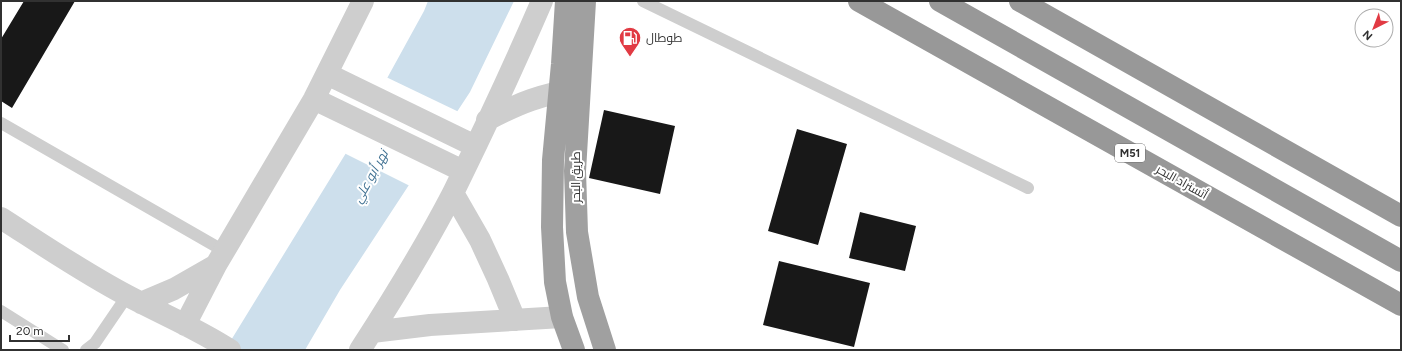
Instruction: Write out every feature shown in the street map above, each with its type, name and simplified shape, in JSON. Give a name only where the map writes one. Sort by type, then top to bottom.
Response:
[{"type":"highway","name":"طريق البحر","points":[[566,1],[577,232],[588,297],[605,350]]},
{"type":"highway","name":"طريق البحر","points":[[574,350],[562,317],[555,282],[552,227],[553,160],[570,90],[585,1]]},
{"type":"highway","name":"أتستراد البحر","points":[[859,1],[1401,305]]},
{"type":"highway","points":[[940,1],[1401,261]]},
{"type":"highway","points":[[1020,1],[1401,216]]},
{"type":"street","points":[[185,325],[220,258],[314,99],[363,1]]},
{"type":"street","points":[[487,120],[542,1]]},
{"type":"street","points":[[327,74],[466,141]]},
{"type":"street","points":[[360,350],[393,299],[453,193],[456,167],[466,141],[487,120],[522,102],[544,95],[570,90]]},
{"type":"street","points":[[314,99],[456,167]]},
{"type":"street","points":[[453,193],[483,246],[515,320]]},
{"type":"street","points":[[1,218],[83,270],[134,299],[224,346]]},
{"type":"street","points":[[134,299],[174,289],[220,258]]},
{"type":"street","points":[[372,332],[430,325],[562,317]]},
{"type":"lane","points":[[643,1],[1028,188]]},
{"type":"lane","points":[[1,123],[220,258]]},
{"type":"lane","points":[[86,350],[96,343],[134,299]]},
{"type":"lane","points":[[1,311],[64,350]]},
{"type":"water","name":"نهر أبو علي","points":[[428,1],[514,1],[470,92],[340,290],[305,350],[225,350],[346,153],[424,11]]},
{"type":"pier","points":[[386,77],[459,112],[410,186],[344,153]]},
{"type":"building","points":[[24,1],[75,1],[12,108],[1,101],[1,39]]},
{"type":"building","points":[[604,110],[675,126],[660,194],[589,178]]},
{"type":"building","points":[[797,129],[847,144],[818,245],[768,231]]},
{"type":"building","points":[[860,212],[916,226],[905,271],[849,258]]},
{"type":"building","points":[[779,261],[870,283],[854,347],[763,325]]},
{"type":"place","name":"طوطال","points":[[630,58]]}]
